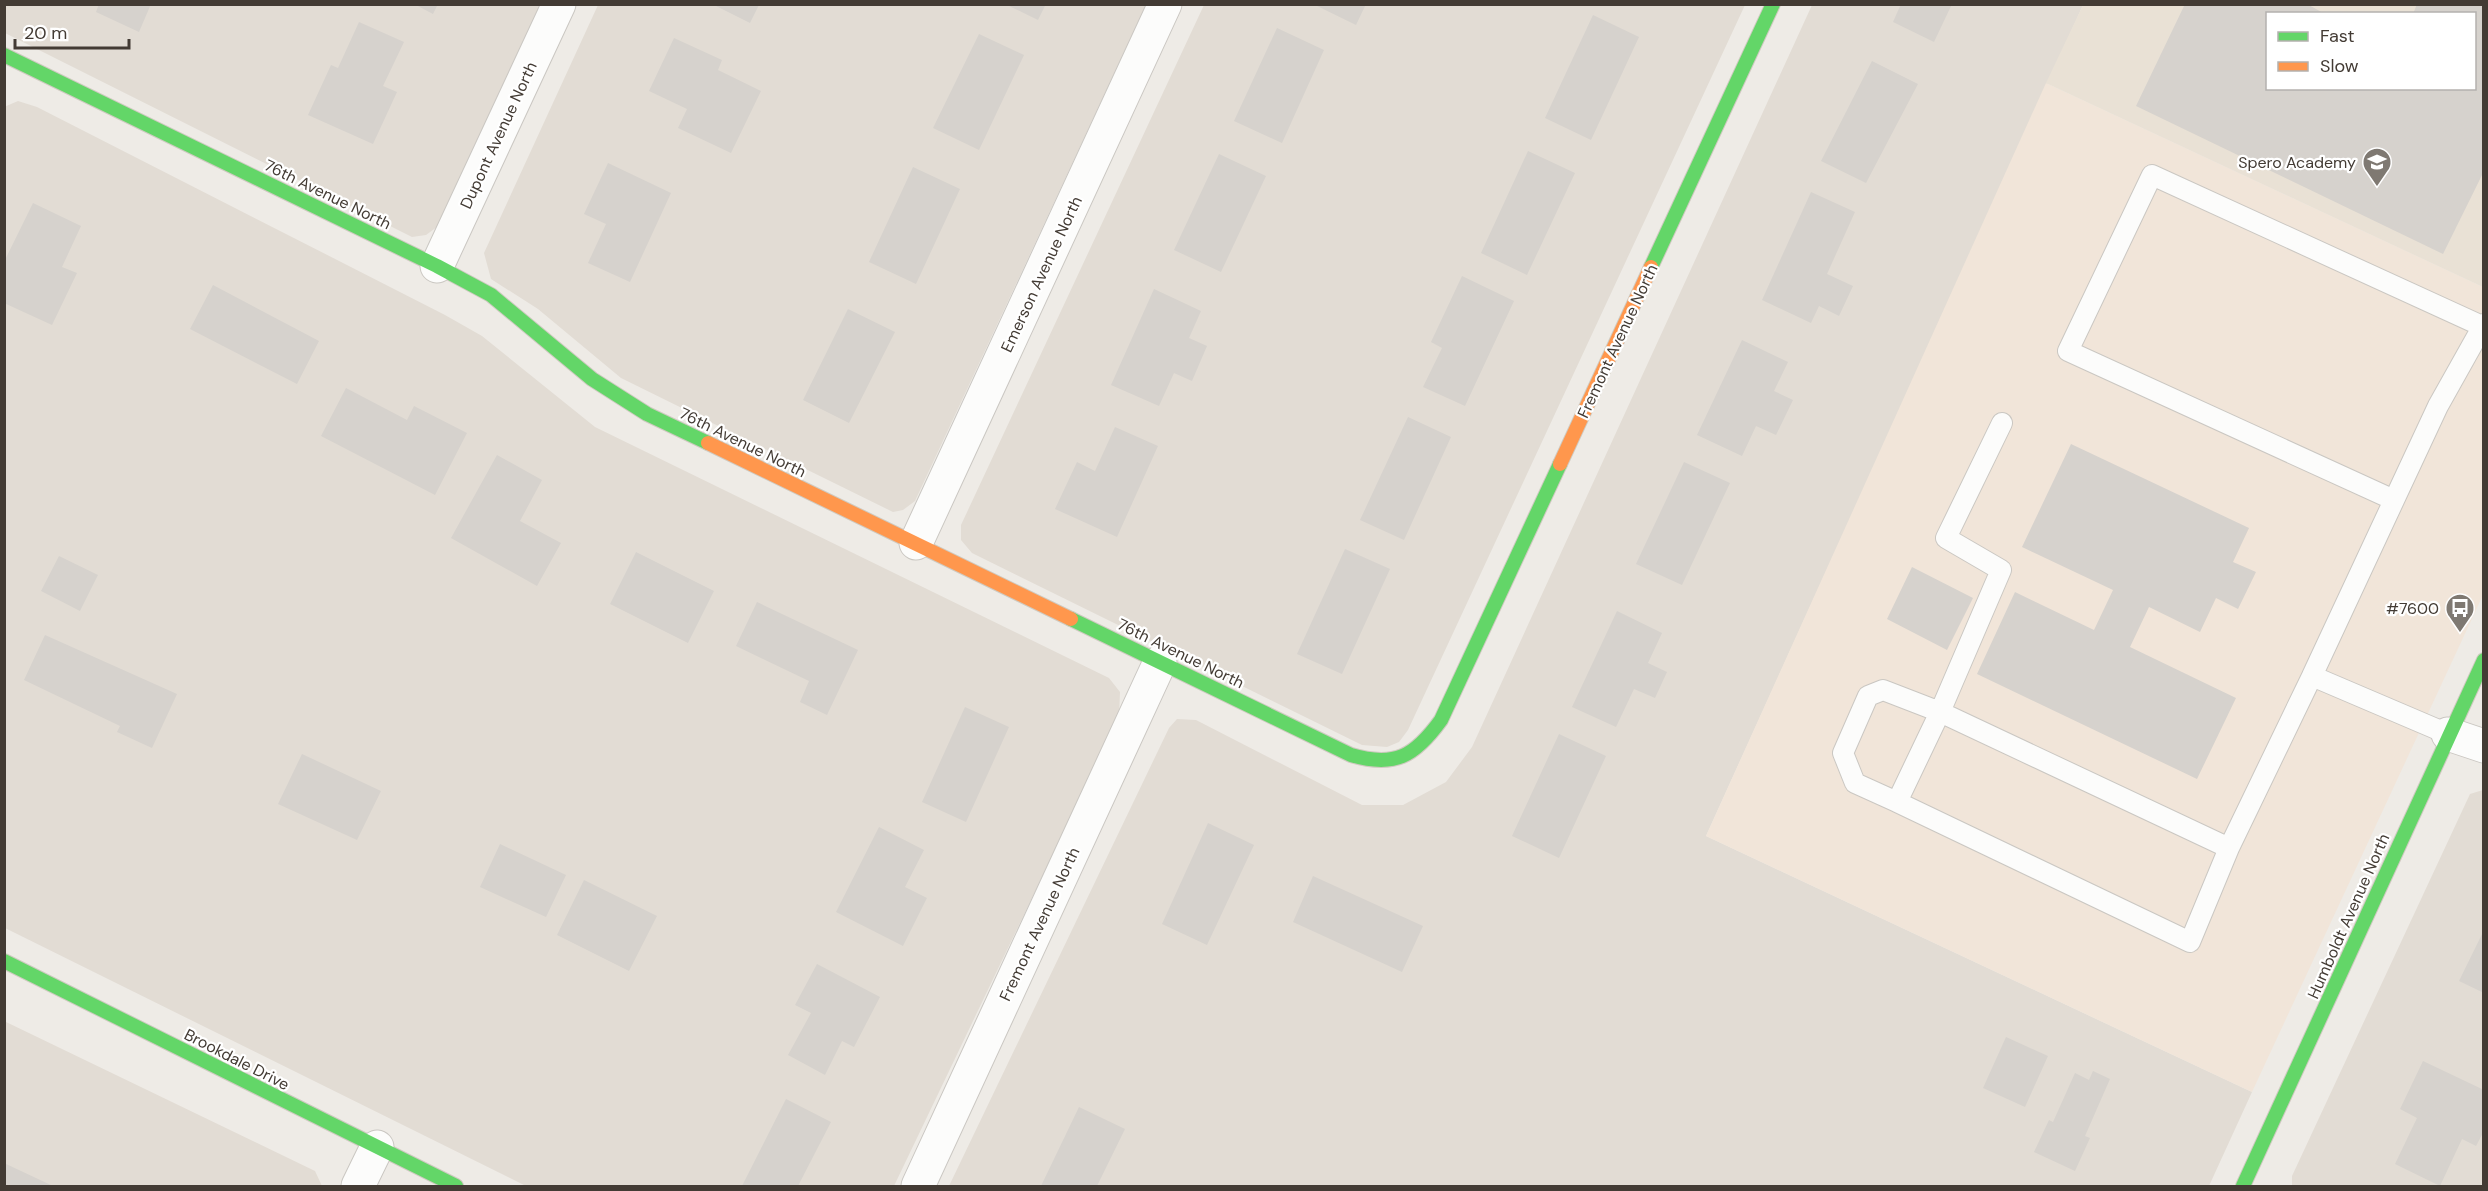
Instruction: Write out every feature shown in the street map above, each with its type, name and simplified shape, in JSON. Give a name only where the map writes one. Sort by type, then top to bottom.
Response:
[{"type":"street","name":"Dupont Avenue North","points":[[437,266],[559,4]]},
{"type":"street","name":"Emerson Avenue North","points":[[916,543],[1165,4]]},
{"type":"street","name":"Fremont Avenue North","points":[[1460,678],[1773,4]]},
{"type":"street","name":"76th Avenue North","points":[[4,55],[437,266],[491,295],[591,379],[647,414],[1351,755],[1378,762],[1404,756],[1426,743],[1441,720],[1460,678]]},
{"type":"street","name":"Humboldt Avenue North","points":[[2243,1186],[2448,734],[2484,660]]},
{"type":"street","name":"Fremont Avenue North","points":[[918,1186],[1160,662]]},
{"type":"street","points":[[2448,734],[2484,746]]},
{"type":"street","name":"Brookdale Drive","points":[[4,962],[456,1186]]},
{"type":"street","points":[[358,1186],[377,1147]]},
{"type":"lane","points":[[2229,848],[1940,712],[1883,690],[1868,696],[1843,753],[1855,783],[2190,942],[2229,848],[2312,676],[2438,406],[2483,326],[2152,175],[2068,351],[2394,500]]},
{"type":"lane","points":[[1897,802],[1940,712],[2001,570],[1946,538],[2002,423]]},
{"type":"lane","points":[[2312,676],[2448,734]]},
{"type":"shaded area","points":[[4,5],[542,5],[441,224],[426,235],[412,237],[5,33]]},
{"type":"shaded area","points":[[598,5],[1146,5],[915,501],[903,510],[893,512],[621,378],[538,309],[491,279],[484,253]]},
{"type":"shaded area","points":[[1204,5],[1745,5],[1408,730],[1399,742],[1387,747],[1362,745],[972,553],[961,540],[961,525]]},
{"type":"shaded area","points":[[1812,5],[2083,5],[1706,836],[2252,1092],[2209,1186],[949,1186],[1169,728],[1177,719],[1196,720],[1362,805],[1403,805],[1446,782],[1472,747]]},
{"type":"shaded area","name":"Spero Academy","points":[[2083,5],[2483,5],[2483,287],[2046,83]]},
{"type":"shaded area","points":[[2046,83],[2483,287],[2483,595],[2252,1092],[1706,836]]},
{"type":"shaded area","points":[[18,101],[37,107],[445,315],[482,336],[595,427],[1109,678],[1120,692],[1119,716],[894,1186],[526,1186],[5,928],[4,107]]},
{"type":"shaded area","points":[[2483,790],[2483,1186],[2292,1186],[2292,1176],[2470,794]]},
{"type":"shaded area","points":[[4,1021],[315,1171],[322,1186],[5,1186]]},
{"type":"building","points":[[99,4],[151,4],[139,32],[96,12]]},
{"type":"building","points":[[414,4],[438,4],[433,14]]},
{"type":"building","points":[[1005,4],[1046,4],[1038,20]]},
{"type":"building","points":[[1313,4],[1366,4],[1356,25]]},
{"type":"building","points":[[1901,4],[1952,4],[1934,42],[1893,22]]},
{"type":"building","name":"Spero Academy","points":[[2185,4],[2307,4],[2321,12],[2266,12],[2266,90],[2476,90],[2476,12],[2414,12],[2417,4],[2484,4],[2484,171],[2443,254],[2136,106]]},
{"type":"building","points":[[714,5],[759,5],[750,23]]},
{"type":"building","points":[[1593,15],[1639,37],[1591,140],[1545,118]]},
{"type":"building","points":[[359,22],[404,42],[383,86],[397,92],[373,144],[308,115],[331,65],[338,68]]},
{"type":"building","points":[[1277,28],[1324,50],[1282,143],[1234,121]]},
{"type":"building","points":[[979,34],[1024,55],[979,150],[933,128]]},
{"type":"building","points":[[674,38],[722,60],[718,70],[761,91],[731,153],[678,128],[687,109],[649,91]]},
{"type":"building","points":[[1872,61],[1918,84],[1866,183],[1821,161]]},
{"type":"building","points":[[1528,151],[1575,173],[1527,275],[1481,253]]},
{"type":"building","points":[[1219,154],[1266,176],[1221,272],[1174,250]]},
{"type":"building","points":[[608,163],[671,193],[630,282],[588,263],[606,224],[584,214]]},
{"type":"building","points":[[913,167],[960,189],[916,284],[869,262]]},
{"type":"building","points":[[1811,192],[1855,212],[1827,274],[1853,286],[1839,316],[1819,306],[1811,323],[1762,300]]},
{"type":"building","points":[[33,203],[81,226],[62,267],[77,273],[52,325],[4,303],[4,262]]},
{"type":"building","points":[[1462,276],[1514,301],[1465,406],[1423,387],[1442,348],[1431,342]]},
{"type":"building","points":[[213,285],[319,341],[297,384],[190,329]]},
{"type":"building","points":[[1154,289],[1201,311],[1189,338],[1207,346],[1192,381],[1174,373],[1159,406],[1111,385]]},
{"type":"building","points":[[848,309],[895,332],[849,423],[803,400]]},
{"type":"building","points":[[1742,340],[1788,362],[1774,391],[1793,400],[1776,435],[1756,426],[1742,456],[1697,435]]},
{"type":"building","points":[[346,388],[407,420],[414,406],[467,433],[435,495],[321,436]]},
{"type":"building","points":[[1408,417],[1451,437],[1404,540],[1360,520]]},
{"type":"building","points":[[1115,427],[1158,446],[1117,537],[1055,509],[1077,462],[1095,471]]},
{"type":"building","points":[[2071,444],[2249,528],[2233,562],[2256,572],[2238,609],[2216,598],[2200,632],[2149,607],[2130,647],[2236,698],[2197,779],[1977,674],[2015,592],[2094,630],[2113,590],[2022,547]]},
{"type":"building","points":[[497,455],[542,480],[520,521],[561,543],[537,586],[451,538]]},
{"type":"building","points":[[1684,462],[1730,483],[1682,585],[1636,564]]},
{"type":"building","points":[[1345,549],[1390,569],[1342,674],[1297,654]]},
{"type":"building","points":[[636,552],[714,591],[688,643],[610,604]]},
{"type":"building","points":[[59,556],[98,575],[80,611],[41,591]]},
{"type":"building","points":[[1912,567],[1973,598],[1947,650],[1887,619]]},
{"type":"building","points":[[757,602],[858,650],[827,715],[800,702],[809,681],[736,646]]},
{"type":"building","points":[[1617,611],[1662,633],[1648,663],[1667,672],[1655,698],[1634,689],[1616,727],[1572,707]]},
{"type":"building","points":[[45,635],[177,694],[152,748],[117,732],[120,726],[24,680]]},
{"type":"building","points":[[965,707],[1009,727],[966,822],[922,802]]},
{"type":"building","points":[[1559,734],[1606,756],[1559,858],[1512,836]]},
{"type":"building","points":[[302,754],[381,791],[357,840],[278,804]]},
{"type":"building","points":[[1208,823],[1254,845],[1207,945],[1162,924]]},
{"type":"building","points":[[879,827],[924,850],[905,887],[927,898],[903,946],[836,912]]},
{"type":"building","points":[[500,844],[566,875],[546,917],[480,887]]},
{"type":"building","points":[[1313,876],[1423,926],[1402,972],[1293,922]]},
{"type":"building","points":[[584,880],[657,916],[629,971],[557,935]]},
{"type":"building","points":[[2484,930],[2484,993],[2459,981]]},
{"type":"building","points":[[817,964],[880,997],[854,1047],[842,1041],[825,1075],[788,1055],[811,1013],[795,1005]]},
{"type":"building","points":[[2006,1037],[2048,1056],[2025,1107],[1983,1088]]},
{"type":"building","points":[[2423,1061],[2484,1090],[2484,1131],[2476,1146],[2462,1139],[2440,1186],[2395,1164],[2417,1118],[2400,1109]]},
{"type":"building","points":[[2093,1071],[2110,1079],[2085,1136],[2090,1138],[2075,1171],[2034,1152],[2049,1120],[2053,1122],[2075,1073],[2089,1080]]},
{"type":"building","points":[[786,1099],[831,1122],[798,1186],[742,1186]]},
{"type":"building","points":[[1079,1107],[1125,1129],[1097,1186],[1041,1186]]},
{"type":"building","points":[[4,1163],[53,1186],[4,1186]]},
{"type":"traffic: fast","points":[[1651,267],[1773,4]]},
{"type":"traffic: fast","points":[[4,55],[437,266],[491,295],[592,379],[647,414],[708,443]]},
{"type":"traffic: fast","points":[[1071,619],[1351,755],[1380,760],[1403,756],[1422,742],[1441,720],[1560,464]]},
{"type":"traffic: fast","points":[[2243,1186],[2484,660]]},
{"type":"traffic: fast","points":[[4,961],[456,1186]]},
{"type":"traffic: slow","points":[[1560,464],[1651,267]]},
{"type":"traffic: slow","points":[[708,443],[1071,619]]},
{"type":"place","name":"Spero Academy","points":[[2377,188]]},
{"type":"place","name":"#7600","points":[[2460,634]]}]
